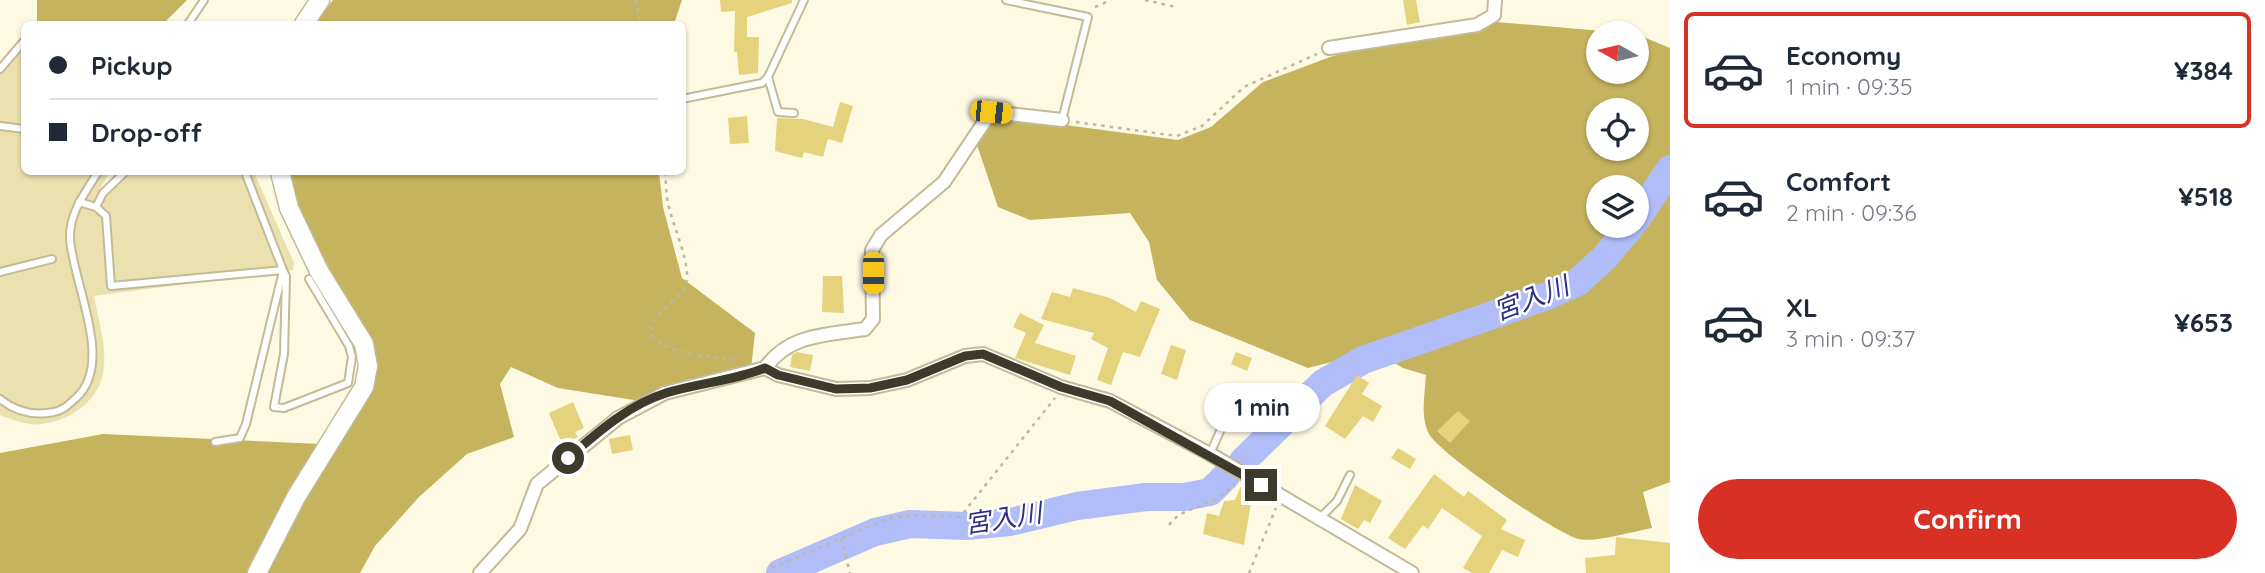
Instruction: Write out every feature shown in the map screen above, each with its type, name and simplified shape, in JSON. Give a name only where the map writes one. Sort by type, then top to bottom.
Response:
[{"type":"street","points":[[306,21],[320,0]]},
{"type":"street","points":[[1329,48],[1478,25],[1494,15],[1495,0]]},
{"type":"street","points":[[480,573],[520,528],[537,484],[618,418],[665,393],[765,368],[775,353],[796,340],[865,329],[873,319],[872,250],[881,235],[944,182],[991,112],[1062,120]]},
{"type":"street","points":[[257,573],[296,497],[364,387],[368,366],[363,344],[320,271],[289,208],[280,175]]},
{"type":"street","points":[[765,368],[778,375],[836,389],[870,388],[907,380],[965,356],[983,354],[1061,387],[1110,401],[1210,454],[1412,573]]},
{"type":"lane","points":[[190,21],[204,0]]},
{"type":"lane","points":[[686,98],[762,83],[768,77],[804,0]]},
{"type":"lane","points":[[1006,0],[1088,17],[1062,120]]},
{"type":"lane","points":[[0,69],[21,44]]},
{"type":"lane","points":[[768,77],[778,112],[794,113]]},
{"type":"lane","points":[[0,126],[21,129]]},
{"type":"lane","points":[[0,399],[9,407],[37,415],[62,410],[81,393],[93,371],[93,349],[70,238],[79,202],[95,175]]},
{"type":"lane","points":[[96,207],[103,193],[122,175]]},
{"type":"lane","points":[[246,175],[286,276],[284,354],[274,407],[284,408],[348,383],[352,357],[349,346],[309,279]]},
{"type":"lane","points":[[79,202],[96,207],[106,216],[111,286],[283,270]]},
{"type":"lane","points":[[0,272],[52,259]]},
{"type":"lane","points":[[215,442],[240,438],[246,425],[283,270]]},
{"type":"lane","points":[[1210,454],[1234,399]]},
{"type":"lane","points":[[1319,519],[1337,501],[1350,475]]},
{"type":"path","points":[[635,0],[640,21]]},
{"type":"path","points":[[1088,10],[1111,0]]},
{"type":"path","points":[[1144,0],[1176,7]]},
{"type":"path","points":[[1062,120],[1177,136],[1202,126],[1244,88],[1329,48]]},
{"type":"path","points":[[665,175],[668,203],[687,276],[684,290],[656,317],[652,328],[654,339],[664,348],[744,361],[765,368]]},
{"type":"path","points":[[772,568],[889,518],[912,515],[960,517],[980,489],[1018,448],[1061,387]]},
{"type":"path","points":[[1169,524],[1177,513],[1218,499],[1242,474]]},
{"type":"path","points":[[1249,573],[1281,497]]},
{"type":"path","points":[[841,539],[850,573]]},
{"type":"shaded area","points":[[37,0],[187,0],[166,21],[37,21]]},
{"type":"shaded area","points":[[333,0],[682,0],[675,21],[317,21]]},
{"type":"shaded area","points":[[1496,22],[1586,30],[1586,84],[1649,84],[1649,39],[1670,48],[1670,482],[1643,492],[1652,528],[1585,540],[1546,523],[1475,475],[1438,444],[1426,427],[1426,375],[1403,368],[1374,351],[1308,368],[1190,320],[1157,280],[1149,242],[1130,213],[1030,220],[998,207],[976,142],[997,116],[1178,140],[1211,127],[1263,82],[1333,56],[1388,43],[1481,32]]},
{"type":"shaded area","points":[[21,41],[21,175],[108,175],[98,192],[118,175],[255,175],[294,263],[293,270],[94,296],[103,339],[102,378],[84,406],[53,422],[21,422],[0,415],[0,66]]},
{"type":"shaded area","points":[[288,175],[659,175],[663,207],[682,278],[755,333],[751,369],[728,371],[640,401],[558,388],[511,367],[500,384],[514,437],[467,454],[419,497],[375,546],[360,573],[264,573],[296,512],[374,379],[376,357],[301,214]]},
{"type":"shaded area","points":[[103,434],[320,444],[250,573],[0,573],[0,453]]},
{"type":"building","points":[[720,0],[792,0],[792,3],[747,17],[747,37],[759,37],[758,73],[739,75],[737,52],[734,52],[735,11],[721,12]]},
{"type":"building","points":[[1403,0],[1416,0],[1420,22],[1407,25]]},
{"type":"building","points":[[840,102],[853,106],[842,143],[828,139],[823,157],[804,152],[802,158],[775,151],[777,118],[803,119],[833,127]]},
{"type":"building","points":[[747,116],[749,143],[730,144],[728,118]]},
{"type":"building","points":[[823,276],[842,276],[844,313],[822,312]]},
{"type":"building","points":[[1073,288],[1110,298],[1136,312],[1141,301],[1160,309],[1140,357],[1123,352],[1111,385],[1097,380],[1108,348],[1091,339],[1094,333],[1041,319],[1052,292],[1070,297]]},
{"type":"building","points":[[1020,313],[1044,325],[1035,343],[1076,356],[1070,375],[1015,358],[1026,333],[1013,327]]},
{"type":"building","points":[[1171,345],[1186,350],[1177,380],[1161,374]]},
{"type":"building","points":[[797,352],[813,355],[810,371],[790,367],[792,355]]},
{"type":"building","points":[[1236,352],[1252,358],[1247,371],[1231,364]]},
{"type":"building","points":[[1357,375],[1369,383],[1362,394],[1382,406],[1373,422],[1363,416],[1345,439],[1325,426]]},
{"type":"building","points":[[573,402],[584,428],[575,432],[578,437],[562,444],[549,413]]},
{"type":"building","points":[[1458,411],[1470,421],[1450,443],[1437,431]]},
{"type":"building","points":[[630,435],[633,450],[612,454],[609,439]]},
{"type":"building","points":[[1398,448],[1416,459],[1410,469],[1391,458]]},
{"type":"building","points":[[1434,474],[1464,497],[1468,491],[1507,520],[1501,529],[1525,540],[1518,557],[1502,550],[1489,573],[1472,573],[1463,568],[1482,536],[1442,508],[1428,529],[1423,525],[1405,549],[1388,538]]},
{"type":"building","points":[[1355,485],[1382,501],[1370,523],[1364,520],[1358,529],[1341,519]]},
{"type":"building","points":[[1241,486],[1253,491],[1244,545],[1203,534],[1207,513],[1219,516],[1224,501],[1235,500]]},
{"type":"building","points":[[1616,537],[1670,543],[1670,573],[1586,573],[1585,558],[1615,555]]},
{"type":"waterway","name":"宮入川","points":[[1649,200],[1670,169]]},
{"type":"waterway","name":"宮入川","points":[[1243,461],[1323,383],[1363,360],[1547,296],[1578,282],[1621,238]]},
{"type":"waterway","name":"宮入川","points":[[780,573],[875,532],[910,524],[967,526],[1010,522],[1077,506],[1146,497],[1184,497],[1210,492],[1226,476]]},
{"type":"route","points":[[568,458],[618,418],[665,393],[751,374],[765,368],[778,375],[836,389],[870,388],[907,380],[965,356],[983,354],[1061,387],[1110,401],[1210,454],[1261,485]]}]
